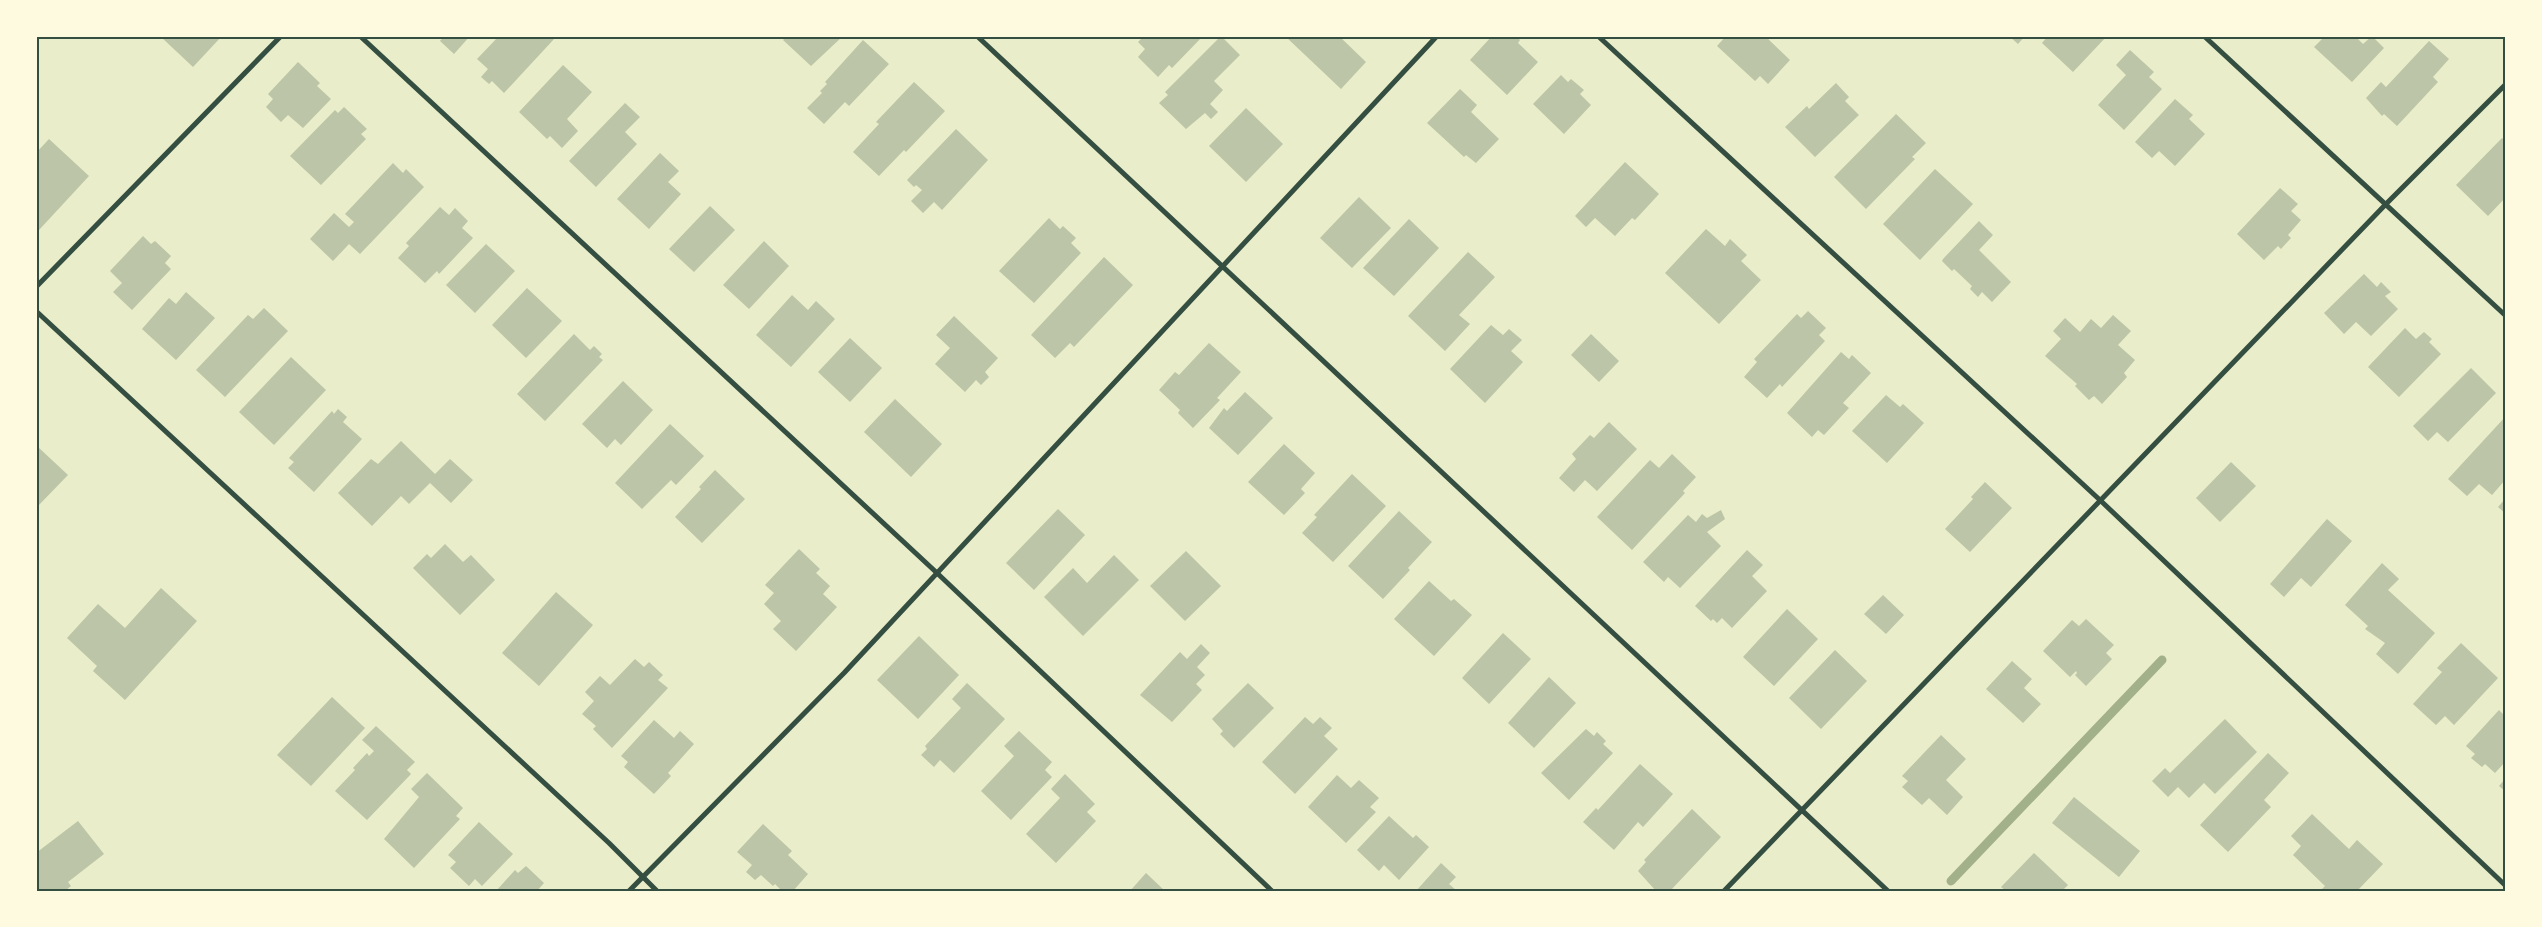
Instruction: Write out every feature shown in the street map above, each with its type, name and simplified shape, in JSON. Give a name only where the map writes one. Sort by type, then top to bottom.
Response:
[{"type":"street","points":[[36,287],[281,36]]},
{"type":"street","points":[[360,36],[937,573],[1272,891]]},
{"type":"street","points":[[977,36],[1803,809],[1888,891]]},
{"type":"street","points":[[629,891],[844,673],[1437,36]]},
{"type":"street","points":[[1598,36],[2102,501],[2506,886]]},
{"type":"street","points":[[2204,36],[2506,316]]},
{"type":"street","points":[[1724,891],[2102,501],[2386,204],[2506,84]]},
{"type":"street","points":[[36,311],[609,843],[657,891]]},
{"type":"building","points":[[160,36],[222,36],[193,67]]},
{"type":"building","points":[[444,36],[470,36],[454,54],[440,41]]},
{"type":"building","points":[[499,36],[553,36],[555,38],[504,93],[492,81],[489,84],[481,77],[488,69],[477,59]]},
{"type":"building","points":[[787,36],[843,36],[811,66],[783,40]]},
{"type":"building","points":[[1144,36],[1203,36],[1172,68],[1169,65],[1158,77],[1138,57],[1145,49],[1138,42]]},
{"type":"building","points":[[1221,36],[1240,55],[1214,81],[1223,90],[1210,104],[1218,112],[1211,119],[1205,113],[1186,129],[1159,103],[1168,95],[1165,92]]},
{"type":"building","points":[[1285,36],[1339,36],[1366,62],[1341,89]]},
{"type":"building","points":[[1492,36],[1516,36],[1520,40],[1518,43],[1538,62],[1507,95],[1470,60]]},
{"type":"building","points":[[1726,36],[1765,36],[1790,60],[1768,84],[1760,76],[1755,81],[1717,46]]},
{"type":"building","points":[[2009,36],[2025,36],[2018,44]]},
{"type":"building","points":[[2048,36],[2107,36],[2073,72],[2042,43]]},
{"type":"building","points":[[2325,36],[2355,36],[2363,44],[2372,36],[2384,48],[2352,82],[2314,47]]},
{"type":"building","points":[[863,40],[889,64],[849,106],[845,102],[824,124],[807,108],[822,93],[820,91],[827,84],[825,82]]},
{"type":"building","points":[[2429,41],[2449,59],[2433,77],[2438,82],[2397,126],[2384,114],[2382,116],[2366,98],[2381,82],[2386,87]]},
{"type":"building","points":[[2130,50],[2154,72],[2149,77],[2162,89],[2124,130],[2098,105],[2126,75],[2116,65]]},
{"type":"building","points":[[298,62],[320,83],[317,86],[331,99],[303,128],[288,115],[281,122],[266,107],[273,99],[268,94]]},
{"type":"building","points":[[563,65],[592,92],[567,119],[578,131],[562,148],[550,136],[547,139],[519,112]]},
{"type":"building","points":[[1561,75],[1568,82],[1571,79],[1584,90],[1580,94],[1591,105],[1564,134],[1533,104]]},
{"type":"building","points":[[914,82],[945,111],[906,152],[904,150],[879,176],[853,152],[879,124],[876,122]]},
{"type":"building","points":[[1836,83],[1849,97],[1845,101],[1859,115],[1815,157],[1785,127],[1807,106],[1809,109]]},
{"type":"building","points":[[1460,89],[1477,105],[1471,112],[1499,139],[1476,163],[1466,155],[1464,157],[1427,123]]},
{"type":"building","points":[[2175,99],[2193,115],[2189,119],[2205,134],[2175,166],[2159,151],[2152,158],[2135,142]]},
{"type":"building","points":[[625,103],[640,117],[625,132],[637,144],[596,187],[569,161]]},
{"type":"building","points":[[344,107],[367,129],[361,134],[366,139],[321,185],[290,156],[335,110],[338,113]]},
{"type":"building","points":[[1246,108],[1283,144],[1246,182],[1209,146]]},
{"type":"building","points":[[1896,114],[1926,143],[1912,157],[1915,159],[1866,209],[1834,177]]},
{"type":"building","points":[[956,129],[988,160],[942,210],[934,202],[923,213],[911,201],[922,190],[916,185],[914,187],[907,180]]},
{"type":"building","points":[[2502,138],[2506,142],[2506,197],[2488,216],[2456,185]]},
{"type":"building","points":[[49,139],[89,176],[39,230],[36,227],[36,153]]},
{"type":"building","points":[[660,153],[679,171],[668,182],[681,194],[649,229],[617,199]]},
{"type":"building","points":[[1625,162],[1659,194],[1635,220],[1632,218],[1615,236],[1595,218],[1586,227],[1575,216]]},
{"type":"building","points":[[393,163],[403,173],[406,169],[424,187],[360,254],[349,244],[333,261],[310,239],[334,213],[349,227],[354,222],[345,214]]},
{"type":"building","points":[[1935,169],[1973,204],[1920,260],[1883,224]]},
{"type":"building","points":[[2280,188],[2298,204],[2291,211],[2301,220],[2288,235],[2291,238],[2281,249],[2278,246],[2264,260],[2237,234]]},
{"type":"building","points":[[1359,197],[1391,228],[1352,268],[1320,238]]},
{"type":"building","points":[[710,206],[735,230],[694,272],[669,249]]},
{"type":"building","points":[[440,207],[449,215],[455,208],[468,221],[462,228],[473,238],[439,274],[437,271],[425,283],[398,258],[409,246],[406,243]]},
{"type":"building","points":[[1049,218],[1060,229],[1063,226],[1076,238],[1071,243],[1081,253],[1034,303],[999,271]]},
{"type":"building","points":[[1409,219],[1439,248],[1394,296],[1363,268]]},
{"type":"building","points":[[1979,221],[1993,235],[1979,250],[2011,282],[1992,302],[1982,292],[1978,297],[1970,289],[1972,286],[1954,269],[1952,271],[1942,261]]},
{"type":"building","points":[[1706,229],[1725,246],[1730,239],[1747,255],[1741,261],[1761,280],[1719,324],[1665,273]]},
{"type":"building","points":[[143,236],[151,244],[155,241],[171,256],[165,263],[171,269],[132,310],[113,292],[122,283],[110,271]]},
{"type":"building","points":[[764,241],[789,266],[749,309],[723,285]]},
{"type":"building","points":[[486,244],[515,271],[475,313],[446,285]]},
{"type":"building","points":[[1468,252],[1495,277],[1459,315],[1470,324],[1445,351],[1408,316]]},
{"type":"building","points":[[1104,257],[1133,285],[1074,347],[1070,343],[1055,358],[1031,335]]},
{"type":"building","points":[[2364,274],[2377,287],[2381,282],[2391,292],[2385,296],[2398,309],[2371,336],[2356,322],[2344,334],[2324,313]]},
{"type":"building","points":[[527,288],[562,321],[526,358],[492,325]]},
{"type":"building","points":[[186,292],[215,318],[176,360],[142,329],[169,298],[176,304]]},
{"type":"building","points":[[792,295],[808,310],[816,301],[835,319],[791,367],[756,335]]},
{"type":"building","points":[[264,308],[288,331],[225,397],[196,370],[248,315],[253,319]]},
{"type":"building","points":[[1808,311],[1826,328],[1819,335],[1825,341],[1782,387],[1780,384],[1767,398],[1744,377],[1757,362],[1754,359],[1797,314],[1801,318]]},
{"type":"building","points":[[2113,315],[2131,331],[2118,345],[2135,360],[2124,373],[2127,377],[2102,404],[2094,396],[2089,400],[2075,386],[2077,384],[2045,356],[2061,339],[2053,331],[2065,318],[2080,332],[2091,319],[2101,328]]},
{"type":"building","points":[[954,316],[998,358],[985,372],[989,377],[981,385],[976,380],[965,392],[935,364],[950,348],[936,335]]},
{"type":"building","points":[[1491,325],[1503,335],[1509,329],[1522,340],[1511,351],[1523,362],[1485,403],[1450,369]]},
{"type":"building","points":[[2405,328],[2416,339],[2424,332],[2432,339],[2429,342],[2441,354],[2399,397],[2368,367]]},
{"type":"building","points":[[574,334],[590,350],[594,346],[602,354],[599,357],[603,360],[545,421],[517,394]]},
{"type":"building","points":[[1591,334],[1619,361],[1599,382],[1571,355]]},
{"type":"building","points":[[850,338],[882,368],[850,402],[818,372]]},
{"type":"building","points":[[1209,343],[1241,372],[1217,398],[1220,400],[1193,428],[1178,413],[1180,410],[1159,390],[1175,372],[1179,375]]},
{"type":"building","points":[[1841,352],[1849,359],[1852,355],[1871,373],[1843,403],[1849,408],[1824,435],[1818,430],[1812,437],[1787,413]]},
{"type":"building","points":[[291,357],[326,390],[274,445],[239,412]]},
{"type":"building","points":[[2471,368],[2496,393],[2448,442],[2437,432],[2428,441],[2413,426]]},
{"type":"building","points":[[623,381],[653,410],[621,445],[615,439],[607,448],[582,424]]},
{"type":"building","points":[[1245,392],[1273,418],[1238,455],[1209,428],[1224,408],[1227,411]]},
{"type":"building","points":[[1886,395],[1900,407],[1903,404],[1924,423],[1887,463],[1852,431]]},
{"type":"building","points":[[895,399],[942,444],[911,477],[864,432]]},
{"type":"building","points":[[338,409],[347,417],[343,422],[362,439],[314,492],[288,468],[294,462],[289,458],[332,411],[334,414]]},
{"type":"building","points":[[2506,416],[2506,479],[2492,495],[2479,484],[2467,496],[2448,479]]},
{"type":"building","points":[[1609,422],[1637,449],[1597,491],[1585,480],[1574,492],[1559,478],[1576,459],[1572,454],[1590,435],[1594,438]]},
{"type":"building","points":[[670,424],[704,456],[676,485],[671,480],[642,509],[615,483]]},
{"type":"building","points":[[401,441],[435,474],[450,459],[473,480],[451,503],[430,483],[409,504],[401,496],[372,526],[338,493],[371,459],[378,464]]},
{"type":"building","points":[[1284,444],[1315,473],[1301,489],[1305,493],[1284,515],[1248,482]]},
{"type":"building","points":[[38,447],[68,475],[36,508],[36,448]]},
{"type":"building","points":[[1672,454],[1696,477],[1683,491],[1685,493],[1632,550],[1597,517],[1650,460],[1659,468]]},
{"type":"building","points":[[2231,462],[2256,486],[2220,522],[2196,498]]},
{"type":"building","points":[[715,470],[745,499],[702,543],[675,517],[701,489],[699,487]]},
{"type":"building","points":[[1352,474],[1386,506],[1333,562],[1302,533],[1317,517],[1314,515]]},
{"type":"building","points":[[1985,482],[2012,508],[1970,552],[1945,529],[1973,499],[1971,497]]},
{"type":"building","points":[[2506,498],[2506,514],[2498,507]]},
{"type":"building","points":[[1058,509],[1085,535],[1034,590],[1006,563]]},
{"type":"building","points":[[1721,510],[1725,519],[1707,532],[1721,546],[1680,588],[1668,577],[1664,582],[1643,562],[1688,515],[1696,522],[1702,514],[1707,518]]},
{"type":"building","points":[[1399,511],[1432,542],[1408,568],[1410,570],[1383,599],[1348,566]]},
{"type":"building","points":[[2327,519],[2352,541],[2311,587],[2301,578],[2284,597],[2270,584]]},
{"type":"building","points":[[445,544],[463,562],[471,555],[495,580],[460,615],[413,568],[427,554],[431,558]]},
{"type":"building","points":[[799,549],[820,569],[816,573],[830,586],[823,594],[837,607],[796,651],[773,629],[781,621],[764,604],[774,593],[765,585]]},
{"type":"building","points":[[1747,550],[1763,565],[1752,576],[1767,591],[1732,628],[1722,618],[1717,623],[1713,619],[1711,621],[1695,606]]},
{"type":"building","points":[[1186,551],[1221,586],[1185,621],[1150,586]]},
{"type":"building","points":[[1114,555],[1139,580],[1083,636],[1044,597],[1073,568],[1087,583]]},
{"type":"building","points":[[2382,563],[2399,579],[2388,590],[2435,633],[2398,674],[2376,654],[2385,643],[2365,629],[2368,626],[2345,605]]},
{"type":"building","points":[[1429,581],[1451,601],[1454,599],[1472,615],[1434,656],[1394,619]]},
{"type":"building","points":[[161,588],[197,621],[125,700],[93,671],[97,666],[67,638],[98,604],[125,628]]},
{"type":"building","points":[[556,592],[593,625],[539,686],[502,653]]},
{"type":"building","points":[[1883,595],[1904,615],[1886,634],[1864,614]]},
{"type":"building","points":[[1787,609],[1818,639],[1774,686],[1743,657]]},
{"type":"building","points":[[2086,619],[2114,645],[2106,653],[2112,659],[2086,686],[2075,675],[2076,671],[2070,677],[2043,651],[2072,620],[2079,626]]},
{"type":"building","points":[[1503,633],[1531,659],[1489,704],[1462,678]]},
{"type":"building","points":[[919,636],[959,675],[918,719],[877,680]]},
{"type":"building","points":[[2461,643],[2498,678],[2454,725],[2445,716],[2436,725],[2413,704],[2442,672],[2437,668]]},
{"type":"building","points":[[1201,644],[1210,653],[1197,667],[1205,675],[1196,684],[1202,690],[1172,722],[1140,695],[1180,652],[1187,659]]},
{"type":"building","points":[[1835,650],[1867,681],[1821,729],[1789,698]]},
{"type":"building","points":[[635,659],[644,667],[649,662],[663,675],[658,680],[668,688],[612,748],[593,729],[596,726],[582,714],[594,701],[585,692],[600,676],[610,685]]},
{"type":"building","points":[[2012,661],[2032,679],[2024,688],[2041,704],[2023,723],[1986,689]]},
{"type":"building","points":[[1549,677],[1576,703],[1534,748],[1508,723]]},
{"type":"building","points":[[967,683],[1005,719],[954,773],[940,760],[934,767],[921,755],[927,749],[925,746],[961,708],[952,699]]},
{"type":"building","points":[[1248,683],[1274,708],[1234,748],[1220,734],[1223,731],[1212,719]]},
{"type":"building","points":[[332,697],[365,728],[311,786],[277,755]]},
{"type":"building","points":[[2499,710],[2506,717],[2506,761],[2495,773],[2485,764],[2482,767],[2471,758],[2475,754],[2466,746]]},
{"type":"building","points":[[1305,717],[1313,724],[1320,717],[1332,728],[1324,736],[1338,749],[1295,794],[1262,762]]},
{"type":"building","points":[[2225,719],[2257,752],[2215,794],[2204,783],[2189,798],[2178,787],[2168,797],[2152,781],[2165,768],[2170,773]]},
{"type":"building","points":[[654,720],[674,738],[680,731],[694,744],[668,773],[671,776],[654,794],[624,767],[628,762],[621,756]]},
{"type":"building","points":[[376,726],[415,762],[407,770],[411,774],[367,820],[335,791],[355,770],[353,768],[367,753],[369,756],[374,751],[362,740]]},
{"type":"building","points":[[1586,729],[1594,736],[1597,732],[1606,741],[1603,744],[1613,753],[1569,800],[1541,773]]},
{"type":"building","points":[[1019,731],[1052,762],[1045,770],[1052,777],[1011,820],[981,791],[1014,756],[1004,746]]},
{"type":"building","points":[[1941,735],[1966,759],[1946,780],[1963,797],[1947,815],[1929,798],[1922,805],[1902,787],[1908,781],[1902,776]]},
{"type":"building","points":[[2268,753],[2289,773],[2264,800],[2271,807],[2228,852],[2200,825]]},
{"type":"building","points":[[1640,764],[1673,794],[1643,827],[1638,822],[1614,850],[1583,822],[1596,808],[1598,810]]},
{"type":"building","points":[[427,773],[463,808],[456,816],[460,819],[414,868],[384,839],[419,797],[411,789]]},
{"type":"building","points":[[1065,774],[1095,804],[1087,812],[1096,821],[1056,863],[1026,834],[1060,798],[1051,789]]},
{"type":"building","points":[[1337,775],[1351,788],[1359,780],[1379,798],[1370,807],[1376,812],[1346,843],[1308,807]]},
{"type":"building","points":[[2506,778],[2506,792],[2499,786]]},
{"type":"building","points":[[2074,797],[2140,851],[2119,877],[2052,823]]},
{"type":"building","points":[[1692,809],[1721,837],[1670,891],[1656,891],[1638,871],[1646,862],[1644,860]]},
{"type":"building","points":[[2312,814],[2349,849],[2357,840],[2383,864],[2357,891],[2320,891],[2325,886],[2293,855],[2301,846],[2291,836]]},
{"type":"building","points":[[1389,816],[1413,838],[1416,835],[1429,847],[1399,880],[1384,865],[1379,871],[1357,850]]},
{"type":"building","points":[[78,821],[104,854],[68,882],[71,886],[65,891],[64,889],[36,891],[36,853]]},
{"type":"building","points":[[479,822],[513,854],[482,886],[475,879],[469,886],[450,868],[456,862],[448,855]]},
{"type":"building","points":[[763,824],[792,851],[788,855],[808,874],[793,891],[782,891],[761,875],[755,880],[746,872],[752,865],[737,852]]},
{"type":"building","points":[[2034,853],[2068,885],[2062,891],[2006,891],[2001,887]]},
{"type":"building","points":[[1441,863],[1456,877],[1449,884],[1457,891],[1416,891]]},
{"type":"building","points":[[526,866],[544,883],[537,891],[496,891],[515,870],[518,873]]},
{"type":"building","points":[[1146,873],[1165,891],[1130,891]]},
{"type":"waterway","points":[[1951,881],[2162,660]]}]
